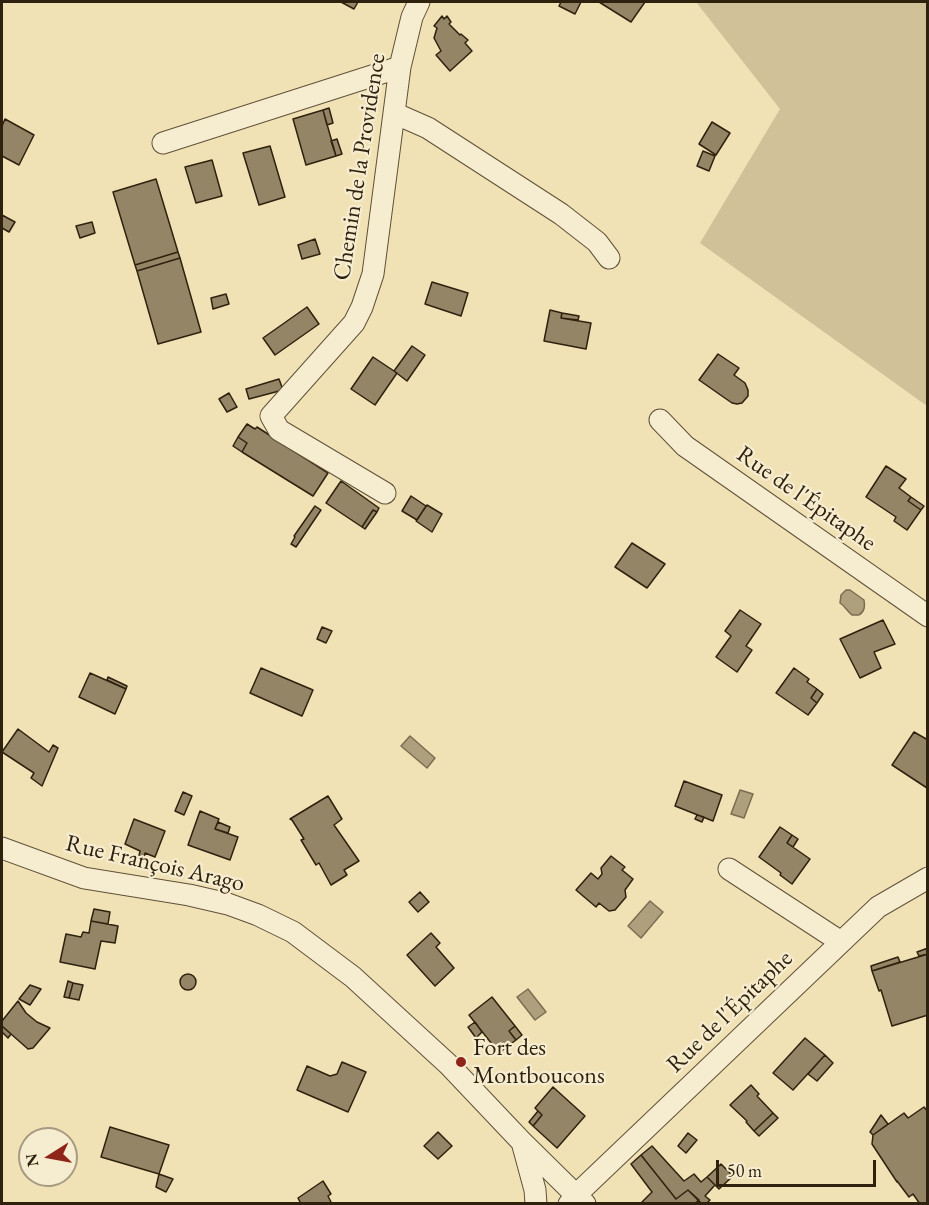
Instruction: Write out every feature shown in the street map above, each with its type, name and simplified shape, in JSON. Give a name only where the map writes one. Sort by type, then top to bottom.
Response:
[{"type":"street","name":"Chemin de la Providence","points":[[385,494],[279,430],[271,416],[354,323],[362,307],[373,274],[400,67],[412,17],[419,2]]},
{"type":"street","points":[[163,143],[400,67]]},
{"type":"street","points":[[394,113],[428,128],[561,214],[597,242],[609,258]]},
{"type":"street","name":"Rue de l'Épitaphe","points":[[660,420],[685,446],[927,616]]},
{"type":"street","name":"Rue François Arago","points":[[2,848],[84,878],[189,895],[228,904],[293,932],[353,977],[449,1065],[577,1200]]},
{"type":"street","points":[[729,869],[841,942]]},
{"type":"street","name":"Rue de l'Épitaphe","points":[[577,1200],[878,907],[927,878]]},
{"type":"street","points":[[521,1142],[535,1190],[536,1203]]},
{"type":"shaded area","points":[[696,2],[927,2],[927,406],[700,243],[780,109]]},
{"type":"shaded area","points":[[846,590],[850,590],[864,600],[864,608],[859,615],[852,615],[840,603],[841,595]]},
{"type":"shaded area","points":[[410,736],[435,758],[427,768],[401,746]]},
{"type":"shaded area","points":[[740,790],[753,794],[744,818],[731,814]]},
{"type":"shaded area","points":[[650,901],[663,912],[641,938],[628,926]]},
{"type":"shaded area","points":[[528,989],[546,1012],[535,1020],[517,997]]},
{"type":"building","points":[[341,2],[358,2],[354,9]]},
{"type":"building","points":[[561,2],[581,2],[575,14],[559,6]]},
{"type":"building","points":[[599,2],[645,2],[631,22]]},
{"type":"building","points":[[442,16],[444,19],[447,16],[451,22],[449,24],[468,40],[465,43],[472,51],[450,71],[436,55],[441,51],[434,38],[437,28],[434,26]]},
{"type":"building","points":[[329,108],[333,123],[327,125],[323,110]]},
{"type":"building","points":[[323,110],[336,156],[306,165],[293,119]]},
{"type":"building","points":[[5,119],[34,135],[19,165],[2,156],[2,126]]},
{"type":"building","points":[[712,122],[730,133],[716,155],[699,144]]},
{"type":"building","points":[[337,139],[342,154],[336,156],[331,141]]},
{"type":"building","points":[[270,146],[285,197],[259,205],[243,153]]},
{"type":"building","points":[[703,151],[715,156],[709,171],[697,166]]},
{"type":"building","points":[[212,160],[222,196],[196,203],[185,167]]},
{"type":"building","points":[[156,179],[178,252],[135,265],[113,192]]},
{"type":"building","points":[[2,215],[15,222],[9,232],[2,228]]},
{"type":"building","points":[[92,222],[95,233],[80,238],[76,226]]},
{"type":"building","points":[[315,239],[320,254],[302,259],[298,245]]},
{"type":"building","points":[[178,252],[180,258],[137,271],[135,265]]},
{"type":"building","points":[[180,258],[201,332],[158,344],[137,271]]},
{"type":"building","points":[[432,282],[468,293],[461,316],[425,304]]},
{"type":"building","points":[[226,294],[229,304],[213,309],[211,298]]},
{"type":"building","points":[[307,307],[319,324],[275,355],[263,338]]},
{"type":"building","points":[[550,310],[562,313],[561,318],[591,323],[586,349],[544,341]]},
{"type":"building","points":[[562,313],[579,316],[578,320],[561,318]]},
{"type":"building","points":[[412,346],[425,355],[407,381],[394,371]]},
{"type":"building","points":[[718,354],[739,368],[734,375],[745,383],[748,390],[748,396],[742,403],[732,403],[699,380]]},
{"type":"building","points":[[373,357],[397,373],[375,405],[351,389]]},
{"type":"building","points":[[279,379],[283,390],[249,399],[246,389]]},
{"type":"building","points":[[229,393],[237,407],[227,412],[219,399]]},
{"type":"building","points":[[247,424],[255,429],[257,427],[328,473],[313,496],[242,452],[247,443],[238,437]]},
{"type":"building","points":[[238,437],[247,443],[242,452],[233,446]]},
{"type":"building","points":[[886,466],[906,479],[899,488],[911,497],[908,501],[921,510],[907,530],[894,521],[896,517],[866,497]]},
{"type":"building","points":[[341,481],[379,508],[377,512],[373,510],[362,527],[326,503]]},
{"type":"building","points":[[411,496],[426,506],[417,520],[402,511]]},
{"type":"building","points":[[911,497],[924,506],[921,510],[908,501]]},
{"type":"building","points":[[427,505],[442,514],[432,532],[416,521]]},
{"type":"building","points":[[315,506],[321,510],[296,547],[291,544],[294,536]]},
{"type":"building","points":[[373,510],[377,512],[365,529],[362,527]]},
{"type":"building","points":[[632,543],[665,564],[647,588],[615,567]]},
{"type":"building","points":[[740,610],[761,624],[746,646],[752,650],[737,672],[716,657],[731,636],[725,631]]},
{"type":"building","points":[[883,620],[895,644],[874,652],[881,668],[860,678],[840,639]]},
{"type":"building","points":[[322,627],[332,631],[326,643],[317,639]]},
{"type":"building","points":[[261,668],[313,690],[302,716],[250,693]]},
{"type":"building","points":[[794,668],[809,679],[807,682],[817,689],[811,698],[817,703],[808,715],[776,693]]},
{"type":"building","points":[[90,673],[126,689],[115,714],[79,697]]},
{"type":"building","points":[[108,677],[127,686],[126,689],[107,680]]},
{"type":"building","points":[[817,689],[823,694],[817,703],[811,698]]},
{"type":"building","points":[[18,729],[49,752],[53,745],[58,748],[42,786],[31,778],[34,773],[2,752]]},
{"type":"building","points":[[914,732],[928,740],[927,788],[892,765]]},
{"type":"building","points":[[684,781],[722,795],[713,821],[675,806]]},
{"type":"building","points":[[183,792],[192,796],[184,815],[175,811]]},
{"type":"building","points":[[328,796],[342,819],[334,825],[359,861],[344,870],[347,875],[331,885],[319,863],[316,865],[301,840],[304,839],[290,819]]},
{"type":"building","points":[[200,811],[219,819],[215,829],[238,837],[230,860],[188,845]]},
{"type":"building","points":[[697,815],[704,817],[702,822],[695,819]]},
{"type":"building","points":[[134,819],[165,831],[155,857],[145,853],[144,857],[139,856],[140,851],[125,844]]},
{"type":"building","points":[[218,822],[230,827],[228,833],[215,829]]},
{"type":"building","points":[[780,827],[792,835],[787,843],[810,859],[792,884],[759,857]]},
{"type":"building","points":[[792,835],[798,839],[793,847],[787,843]]},
{"type":"building","points":[[611,856],[625,867],[622,870],[633,879],[625,890],[626,897],[615,910],[609,911],[599,903],[596,907],[576,890],[591,873],[598,879],[602,874],[601,868]]},
{"type":"building","points":[[420,892],[429,902],[418,912],[409,902]]},
{"type":"building","points":[[94,909],[110,912],[108,924],[91,921]]},
{"type":"building","points":[[91,921],[118,926],[115,943],[101,941],[95,969],[60,962],[66,934],[81,937],[83,932],[89,933]]},
{"type":"building","points":[[431,933],[440,943],[436,947],[454,968],[435,986],[407,955]]},
{"type":"building","points":[[928,948],[928,954],[919,956],[917,952]]},
{"type":"building","points":[[928,954],[928,1015],[892,1026],[881,990],[879,991],[872,971]]},
{"type":"building","points":[[898,957],[900,962],[872,971],[871,966]]},
{"type":"building","points":[[188,974],[196,982],[188,990],[180,982]]},
{"type":"building","points":[[68,981],[73,983],[69,998],[64,997]]},
{"type":"building","points":[[73,983],[83,985],[79,1000],[69,998]]},
{"type":"building","points":[[30,985],[41,989],[30,1005],[19,999]]},
{"type":"building","points":[[492,997],[515,1026],[509,1031],[516,1040],[499,1053],[469,1015]]},
{"type":"building","points":[[18,1001],[26,1013],[37,1022],[50,1028],[33,1048],[28,1049],[2,1026],[2,1021]]},
{"type":"building","points":[[475,1022],[482,1032],[476,1038],[468,1027]]},
{"type":"building","points":[[2,1026],[11,1034],[8,1038],[2,1032]]},
{"type":"building","points":[[515,1026],[522,1035],[516,1040],[509,1031]]},
{"type":"building","points":[[805,1038],[825,1055],[793,1090],[773,1073]]},
{"type":"building","points":[[825,1055],[833,1063],[817,1081],[808,1074]]},
{"type":"building","points":[[342,1062],[366,1072],[348,1112],[297,1090],[307,1066],[330,1076],[337,1074]]},
{"type":"building","points":[[751,1085],[759,1094],[757,1096],[773,1113],[754,1131],[730,1105]]},
{"type":"building","points":[[553,1087],[585,1116],[557,1148],[533,1126],[542,1115],[535,1108]]},
{"type":"building","points":[[924,1107],[928,1112],[928,1204],[920,1204],[913,1194],[909,1197],[897,1182],[872,1144],[873,1135],[904,1113],[908,1118]]},
{"type":"building","points":[[538,1111],[542,1115],[533,1126],[529,1122]]},
{"type":"building","points":[[773,1113],[778,1118],[759,1136],[754,1131]]},
{"type":"building","points":[[881,1115],[888,1124],[873,1135],[870,1132]]},
{"type":"building","points":[[110,1127],[169,1145],[159,1174],[101,1157]]},
{"type":"building","points":[[438,1132],[452,1146],[438,1159],[424,1146]]},
{"type":"building","points":[[688,1133],[697,1140],[686,1153],[678,1146]]},
{"type":"building","points":[[652,1146],[684,1181],[694,1174],[701,1182],[707,1177],[715,1185],[705,1196],[710,1200],[706,1204],[702,1204],[688,1190],[676,1199],[641,1155]]},
{"type":"building","points":[[641,1155],[676,1199],[688,1190],[699,1200],[694,1204],[640,1204],[652,1192],[631,1164]]},
{"type":"building","points":[[721,1164],[733,1176],[719,1189],[707,1177]]},
{"type":"building","points":[[159,1174],[173,1179],[166,1192],[156,1187]]},
{"type":"building","points":[[323,1181],[331,1194],[328,1196],[332,1204],[301,1204],[298,1198]]},
{"type":"place","name":"Fort des Montboucons","points":[[461,1062]]}]
